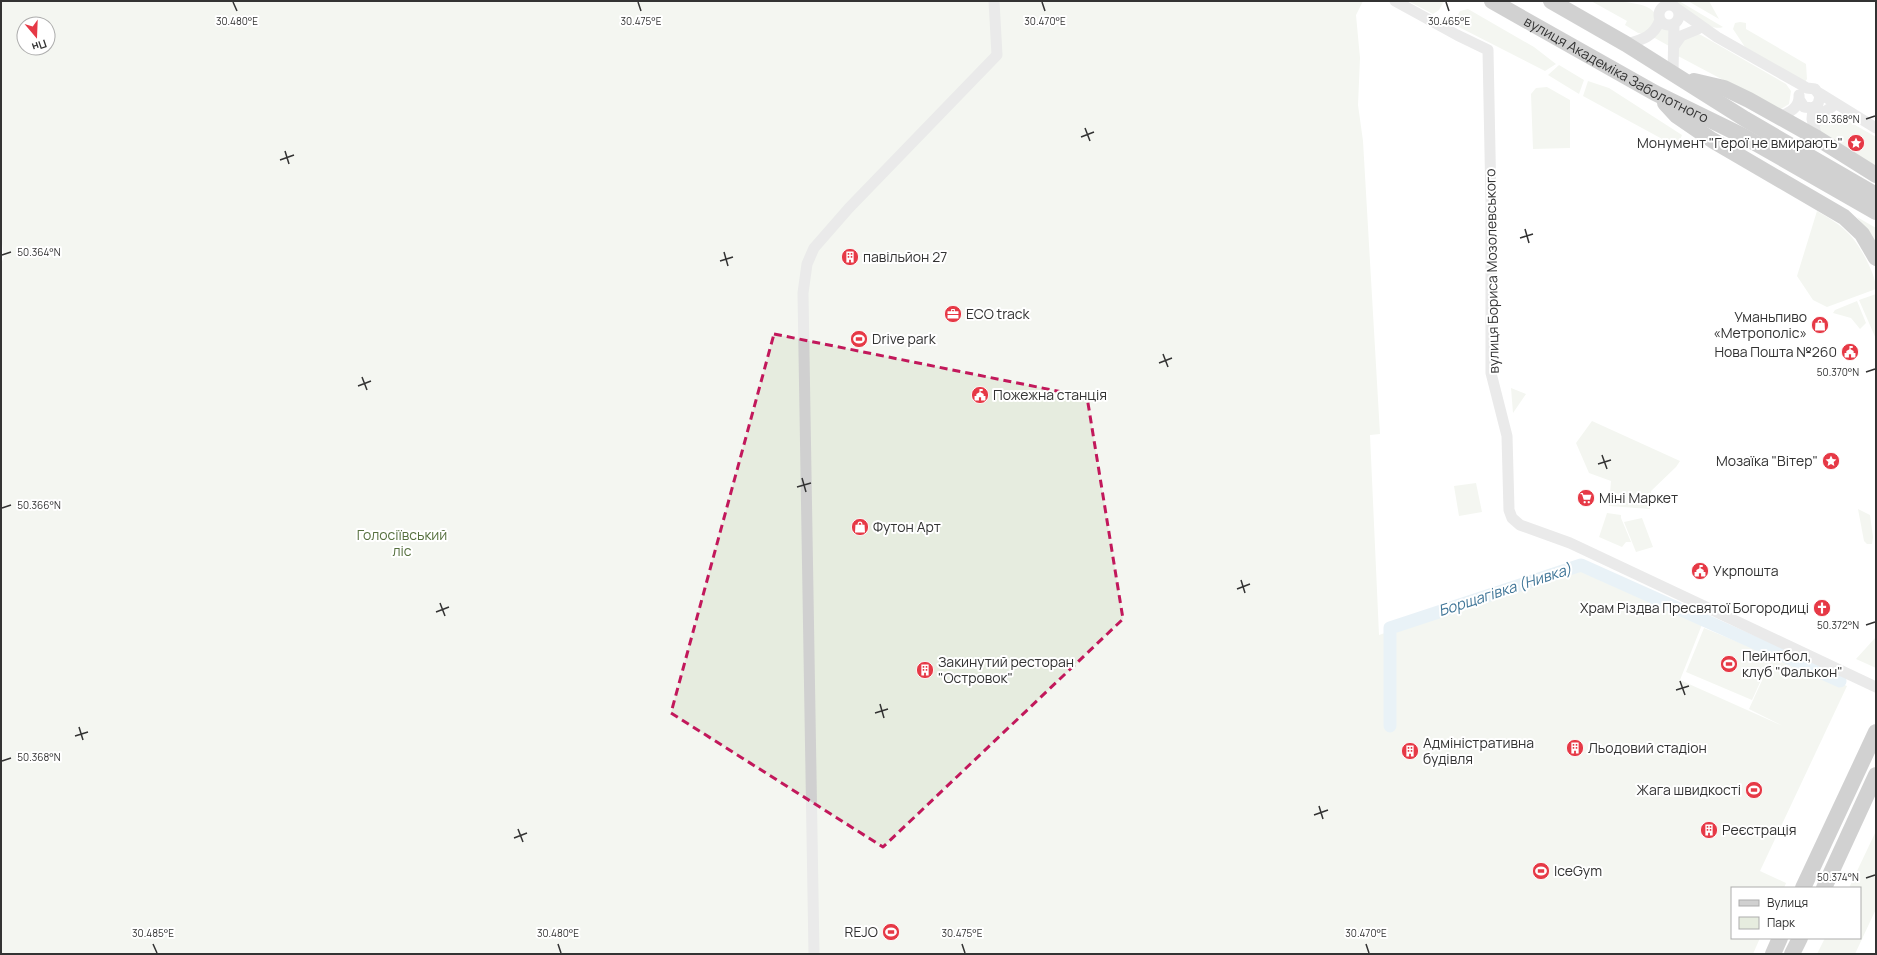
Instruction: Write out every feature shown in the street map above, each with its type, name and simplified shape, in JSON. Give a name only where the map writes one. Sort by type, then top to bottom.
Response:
[{"type":"highway","name":"вулиця Академіка Заболотного","points":[[1492,1],[1655,93],[1743,136],[1876,212]]},
{"type":"highway","name":"вулиця Академіка Заболотного","points":[[1551,1],[1678,75],[1745,119],[1876,194]]},
{"type":"highway","points":[[1678,75],[1724,88],[1778,117],[1815,132],[1876,175]]},
{"type":"highway","points":[[1655,93],[1676,116],[1688,125],[1844,217],[1862,234],[1876,258]]},
{"type":"highway","points":[[1803,887],[1876,732]]},
{"type":"highway","points":[[1824,887],[1876,775]]},
{"type":"highway","points":[[1773,954],[1780,939]]},
{"type":"highway","points":[[1792,954],[1800,939]]},
{"type":"street","points":[[814,954],[804,293],[807,264],[814,248],[849,208],[997,55],[994,1]]},
{"type":"street","name":"вулиця Бориса Мозолевського","points":[[1395,1],[1488,50],[1491,203],[1491,373],[1507,436],[1509,510],[1512,518],[1520,525],[1574,545],[1876,687]]},
{"type":"street","points":[[1656,1],[1674,7],[1717,37],[1785,75],[1802,94],[1804,107],[1836,106]]},
{"type":"street","points":[[1656,1],[1660,16],[1666,25],[1675,23],[1717,37]]},
{"type":"street","points":[[1626,44],[1647,38],[1657,28],[1664,7],[1674,7]]},
{"type":"street","points":[[1674,7],[1679,16],[1675,23],[1674,46],[1678,75]]},
{"type":"street","points":[[1674,46],[1681,36],[1698,30]]},
{"type":"street","points":[[1778,117],[1790,113],[1797,106],[1802,94],[1815,89],[1836,106],[1876,128]]},
{"type":"street","points":[[1815,132],[1814,107],[1819,102],[1819,93]]},
{"type":"street","points":[[1815,132],[1819,116],[1836,106]]},
{"type":"highlighted area","points":[[774,334],[1087,397],[1123,619],[883,847],[671,713]]},
{"type":"green space","name":"Голосіївський ліс","points":[[1,1],[1363,1],[1356,15],[1360,58],[1358,105],[1363,141],[1380,434],[1370,435],[1379,635],[1581,567],[1703,622],[1680,680],[1783,726],[1749,709],[1773,656],[1847,686],[1760,871],[1786,883],[1784,887],[1731,887],[1731,939],[1760,939],[1753,954],[1,954],[1,263],[4,258],[1,235]]},
{"type":"green space","points":[[1408,1],[1444,1],[1439,10],[1433,14]]},
{"type":"green space","points":[[1591,1],[1627,2],[1645,6],[1651,9],[1656,18],[1653,26],[1643,34],[1638,33],[1625,25],[1627,21]]},
{"type":"green space","points":[[1676,1],[1679,1],[1723,27],[1713,27],[1700,22],[1678,8]]},
{"type":"green space","points":[[1688,1],[1709,1],[1719,19]]},
{"type":"green space","points":[[1468,9],[1534,47],[1556,64],[1545,71],[1453,24],[1460,11]]},
{"type":"green space","points":[[1735,23],[1746,23],[1746,29],[1806,64],[1807,79],[1805,82],[1745,47],[1733,29]]},
{"type":"green space","points":[[1661,27],[1672,29],[1669,46],[1653,37]]},
{"type":"green space","points":[[1695,33],[1786,84],[1791,91],[1789,104],[1781,109],[1776,108],[1678,56],[1677,44]]},
{"type":"green space","points":[[1559,65],[1584,80],[1579,94],[1548,75]]},
{"type":"green space","points":[[1588,81],[1609,88],[1682,135],[1677,147],[1583,96]]},
{"type":"green space","points":[[1547,87],[1570,100],[1570,148],[1533,149],[1531,94],[1536,88]]},
{"type":"green space","points":[[1830,113],[1836,114],[1876,137],[1876,168],[1820,135],[1816,126]]},
{"type":"green space","points":[[1817,211],[1839,225],[1854,240],[1863,253],[1870,268],[1876,289],[1827,307],[1813,300],[1797,276]]},
{"type":"green space","points":[[1857,217],[1876,228],[1876,244]]},
{"type":"green space","points":[[1876,294],[1876,339],[1859,300]]},
{"type":"green space","points":[[1857,301],[1866,323],[1860,329],[1851,318],[1833,313],[1835,310]]},
{"type":"green space","points":[[1511,388],[1526,394],[1513,413]]},
{"type":"green space","points":[[1592,421],[1680,461],[1676,467],[1651,491],[1650,509],[1609,506],[1611,481],[1589,473],[1576,443]]},
{"type":"green space","points":[[1476,483],[1482,512],[1459,516],[1454,486]]},
{"type":"green space","points":[[1858,509],[1870,515],[1873,537],[1872,544],[1867,544],[1864,541]]},
{"type":"green space","points":[[1607,513],[1621,515],[1631,542],[1626,542],[1622,547],[1599,537]]},
{"type":"green space","points":[[1642,518],[1653,547],[1636,552],[1624,522]]},
{"type":"green space","name":"Пейнтбол, клуб \"Фалькон\"","points":[[1704,628],[1772,656],[1752,700],[1686,672]]},
{"type":"green space","points":[[1875,638],[1876,641],[1876,668],[1856,659]]},
{"type":"green space","points":[[1876,831],[1876,909],[1855,954],[1817,954],[1824,939],[1861,939],[1861,887],[1849,887]]},
{"type":"waterway","name":"Борщагівка (Нивка)","points":[[1390,726],[1390,628],[1581,565],[1840,681]]},
{"type":"place","name":"Монумент \"Герої не вмирають\"","points":[[1856,143]]},
{"type":"place","name":"павільйон 27","points":[[850,257]]},
{"type":"place","name":"ECO track","points":[[953,314]]},
{"type":"place","name":"Уманьпиво «Метрополіс»","points":[[1820,325]]},
{"type":"place","name":"Drive park","points":[[859,339]]},
{"type":"place","name":"Нова Пошта №260","points":[[1850,352]]},
{"type":"place","name":"Пожежна станція","points":[[980,395]]},
{"type":"place","name":"Мозаїка \"Вітер\"","points":[[1831,461]]},
{"type":"place","name":"Міні Маркет","points":[[1586,498]]},
{"type":"place","name":"Футон Арт","points":[[860,527]]},
{"type":"place","name":"Укрпошта","points":[[1700,571]]},
{"type":"place","name":"Храм Різдва Пресвятої Богородиці","points":[[1822,608]]},
{"type":"place","name":"Пейнтбол, клуб \"Фалькон\"","points":[[1729,664]]},
{"type":"place","name":"Закинутий ресторан \"Островок\"","points":[[925,670]]},
{"type":"place","name":"Льодовий стадіон","points":[[1575,748]]},
{"type":"place","name":"Адміністративна будівля","points":[[1410,751]]},
{"type":"place","name":"Жага швидкості","points":[[1754,790]]},
{"type":"place","name":"Реєстрація","points":[[1709,830]]},
{"type":"place","name":"IceGym","points":[[1541,871]]},
{"type":"place","name":"REJO","points":[[891,932]]}]
